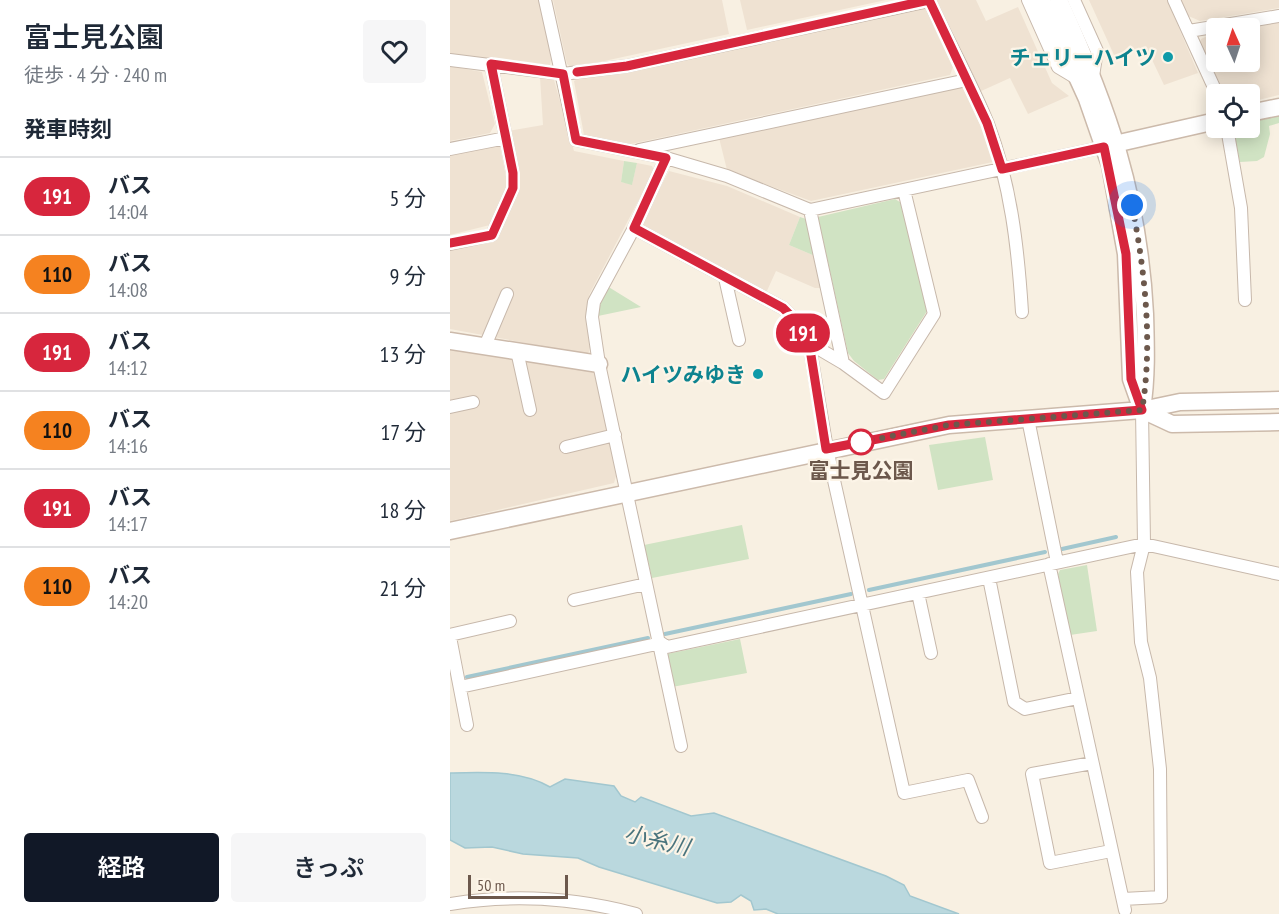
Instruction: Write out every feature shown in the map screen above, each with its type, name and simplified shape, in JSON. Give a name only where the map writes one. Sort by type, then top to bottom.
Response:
[{"type":"street","points":[[545,0],[576,140],[666,158],[727,176],[810,210],[1206,123]]},
{"type":"street","points":[[450,60],[563,74],[627,66],[929,0],[987,123],[1002,169],[1016,235],[1022,312]]},
{"type":"street","points":[[1028,0],[1058,67],[1086,78]]},
{"type":"street","points":[[1028,419],[1078,698],[1124,904],[1161,897],[1160,769],[1150,678],[1141,642],[1137,572],[1144,544],[1142,410],[1147,378],[1141,260],[1128,184],[1110,145],[1086,78],[1074,52],[1042,0]]},
{"type":"street","points":[[1059,0],[1074,52]]},
{"type":"street","points":[[1074,0],[1097,51],[1086,78]]},
{"type":"street","points":[[1174,0],[1213,84]]},
{"type":"street","points":[[1189,31],[1279,16]]},
{"type":"street","points":[[450,243],[492,235],[513,188],[513,173],[491,64]]},
{"type":"street","points":[[636,151],[967,80]]},
{"type":"street","points":[[1260,111],[1279,107]]},
{"type":"street","points":[[450,149],[506,138]]},
{"type":"street","points":[[1229,138],[1241,208],[1245,300]]},
{"type":"street","points":[[666,158],[634,228],[594,302],[592,317],[599,364],[657,639],[661,643],[667,646],[1144,544],[1279,574]]},
{"type":"street","points":[[809,343],[843,363],[884,393],[934,314],[904,190]]},
{"type":"street","points":[[810,210],[843,363]]},
{"type":"street","points":[[634,228],[783,308],[798,323],[809,343],[826,449],[904,794],[968,780],[982,817]]},
{"type":"street","points":[[725,278],[739,340]]},
{"type":"street","points":[[485,346],[507,294]]},
{"type":"street","points":[[450,341],[599,364]]},
{"type":"street","points":[[517,351],[530,410]]},
{"type":"street","points":[[450,531],[826,449],[949,425],[1142,410],[1180,402],[1279,400]]},
{"type":"street","points":[[450,407],[473,402]]},
{"type":"street","points":[[1142,410],[1172,424],[1279,422]]},
{"type":"street","points":[[566,447],[615,435]]},
{"type":"street","points":[[989,578],[1014,702],[1026,709],[1078,698]]},
{"type":"street","points":[[574,600],[646,584]]},
{"type":"street","points":[[918,593],[931,653]]},
{"type":"street","points":[[467,725],[450,636],[510,621]]},
{"type":"street","points":[[460,687],[661,643]]},
{"type":"street","points":[[661,643],[681,746]]},
{"type":"street","points":[[1092,763],[1032,774],[1050,863],[1111,851]]},
{"type":"street","points":[[450,904],[513,899],[557,899],[636,914]]},
{"type":"shaded area","points":[[450,0],[540,0],[550,65],[546,67],[450,55]]},
{"type":"shaded area","points":[[553,0],[722,0],[729,34],[572,68],[567,64]]},
{"type":"shaded area","points":[[740,0],[886,0],[747,30]]},
{"type":"shaded area","points":[[936,0],[976,0],[986,21],[1018,7],[1052,83],[1069,96],[1028,114],[1010,78],[979,92]]},
{"type":"shaded area","points":[[1089,0],[1167,0],[1198,73],[1164,85],[1146,47],[1115,57]]},
{"type":"shaded area","points":[[1179,0],[1279,0],[1279,8],[1206,18],[1206,20],[1200,21],[1186,15]]},
{"type":"shaded area","points":[[925,6],[953,67],[950,75],[631,144],[584,135],[574,81],[578,79],[633,70]]},
{"type":"shaded area","points":[[1279,21],[1279,95],[1260,100],[1260,84],[1217,84],[1212,72],[1260,72],[1260,24]]},
{"type":"shaded area","points":[[1206,37],[1206,60],[1199,45],[1201,39]]},
{"type":"shaded area","points":[[450,66],[482,72],[495,124],[490,133],[450,141]]},
{"type":"shaded area","points":[[540,77],[554,80],[574,151],[624,161],[621,182],[632,184],[637,163],[652,166],[654,171],[590,293],[586,309],[590,347],[589,352],[585,354],[450,329],[450,248],[498,237],[511,203],[508,131],[543,125]]},
{"type":"shaded area","points":[[958,86],[963,87],[994,156],[993,162],[811,201],[727,170],[719,138]]},
{"type":"shaded area","points":[[492,143],[500,146],[508,187],[490,225],[450,235],[450,153]]},
{"type":"shaded area","points":[[669,171],[727,186],[800,217],[789,245],[815,256],[824,288],[815,288],[776,271],[766,293],[642,228],[641,224]]},
{"type":"shaded area","points":[[450,347],[588,368],[594,372],[600,390],[616,476],[614,483],[450,521]]},
{"type":"green space","points":[[1279,112],[1279,123],[1269,126],[1270,134],[1264,157],[1257,161],[1240,162],[1234,138],[1260,138],[1260,120],[1269,114]]},
{"type":"green space","points":[[624,161],[637,163],[632,185],[621,182]]},
{"type":"green space","points":[[895,199],[903,204],[927,311],[884,379],[878,380],[854,361],[848,353],[818,217]]},
{"type":"green space","points":[[800,217],[806,219],[815,256],[789,245]]},
{"type":"green space","points":[[607,286],[641,307],[598,316],[598,304]]},
{"type":"green space","points":[[985,437],[993,480],[938,490],[929,445]]},
{"type":"green space","points":[[742,525],[749,559],[652,578],[644,545]]},
{"type":"green space","points":[[1087,565],[1097,631],[1070,635],[1058,574],[1060,570]]},
{"type":"green space","points":[[740,639],[747,673],[672,687],[667,654]]},
{"type":"water","name":"小糸川","points":[[450,773],[514,775],[539,781],[550,787],[565,779],[614,786],[621,796],[635,802],[641,797],[691,816],[714,813],[886,876],[904,885],[910,896],[959,914],[778,914],[766,909],[754,910],[751,901],[741,895],[731,902],[717,903],[599,867],[578,858],[523,854],[492,847],[465,848],[450,840]]},
{"type":"waterway","points":[[1062,549],[1116,537]]},
{"type":"waterway","points":[[869,590],[1045,552]]},
{"type":"waterway","points":[[665,634],[851,594]]},
{"type":"waterway","points":[[467,677],[648,638]]},
{"type":"bus line","name":"191","points":[[450,243],[492,235],[513,188],[513,173],[491,64],[563,74],[576,140],[666,158],[634,228],[783,308],[798,323],[809,343],[826,449],[949,425],[1142,410],[1131,379],[1126,254],[1110,165],[1104,147],[1002,169],[987,123],[929,0],[627,66],[577,72]]},
{"type":"place","name":"チェリーハイツ","points":[[1168,57]]},
{"type":"place","name":"ハイツみゆき","points":[[758,374]]},
{"type":"place","name":"富士見公園","points":[[861,442]]},
{"type":"route","points":[[861,442],[949,425],[1142,410],[1147,378],[1143,287],[1132,205]]}]
